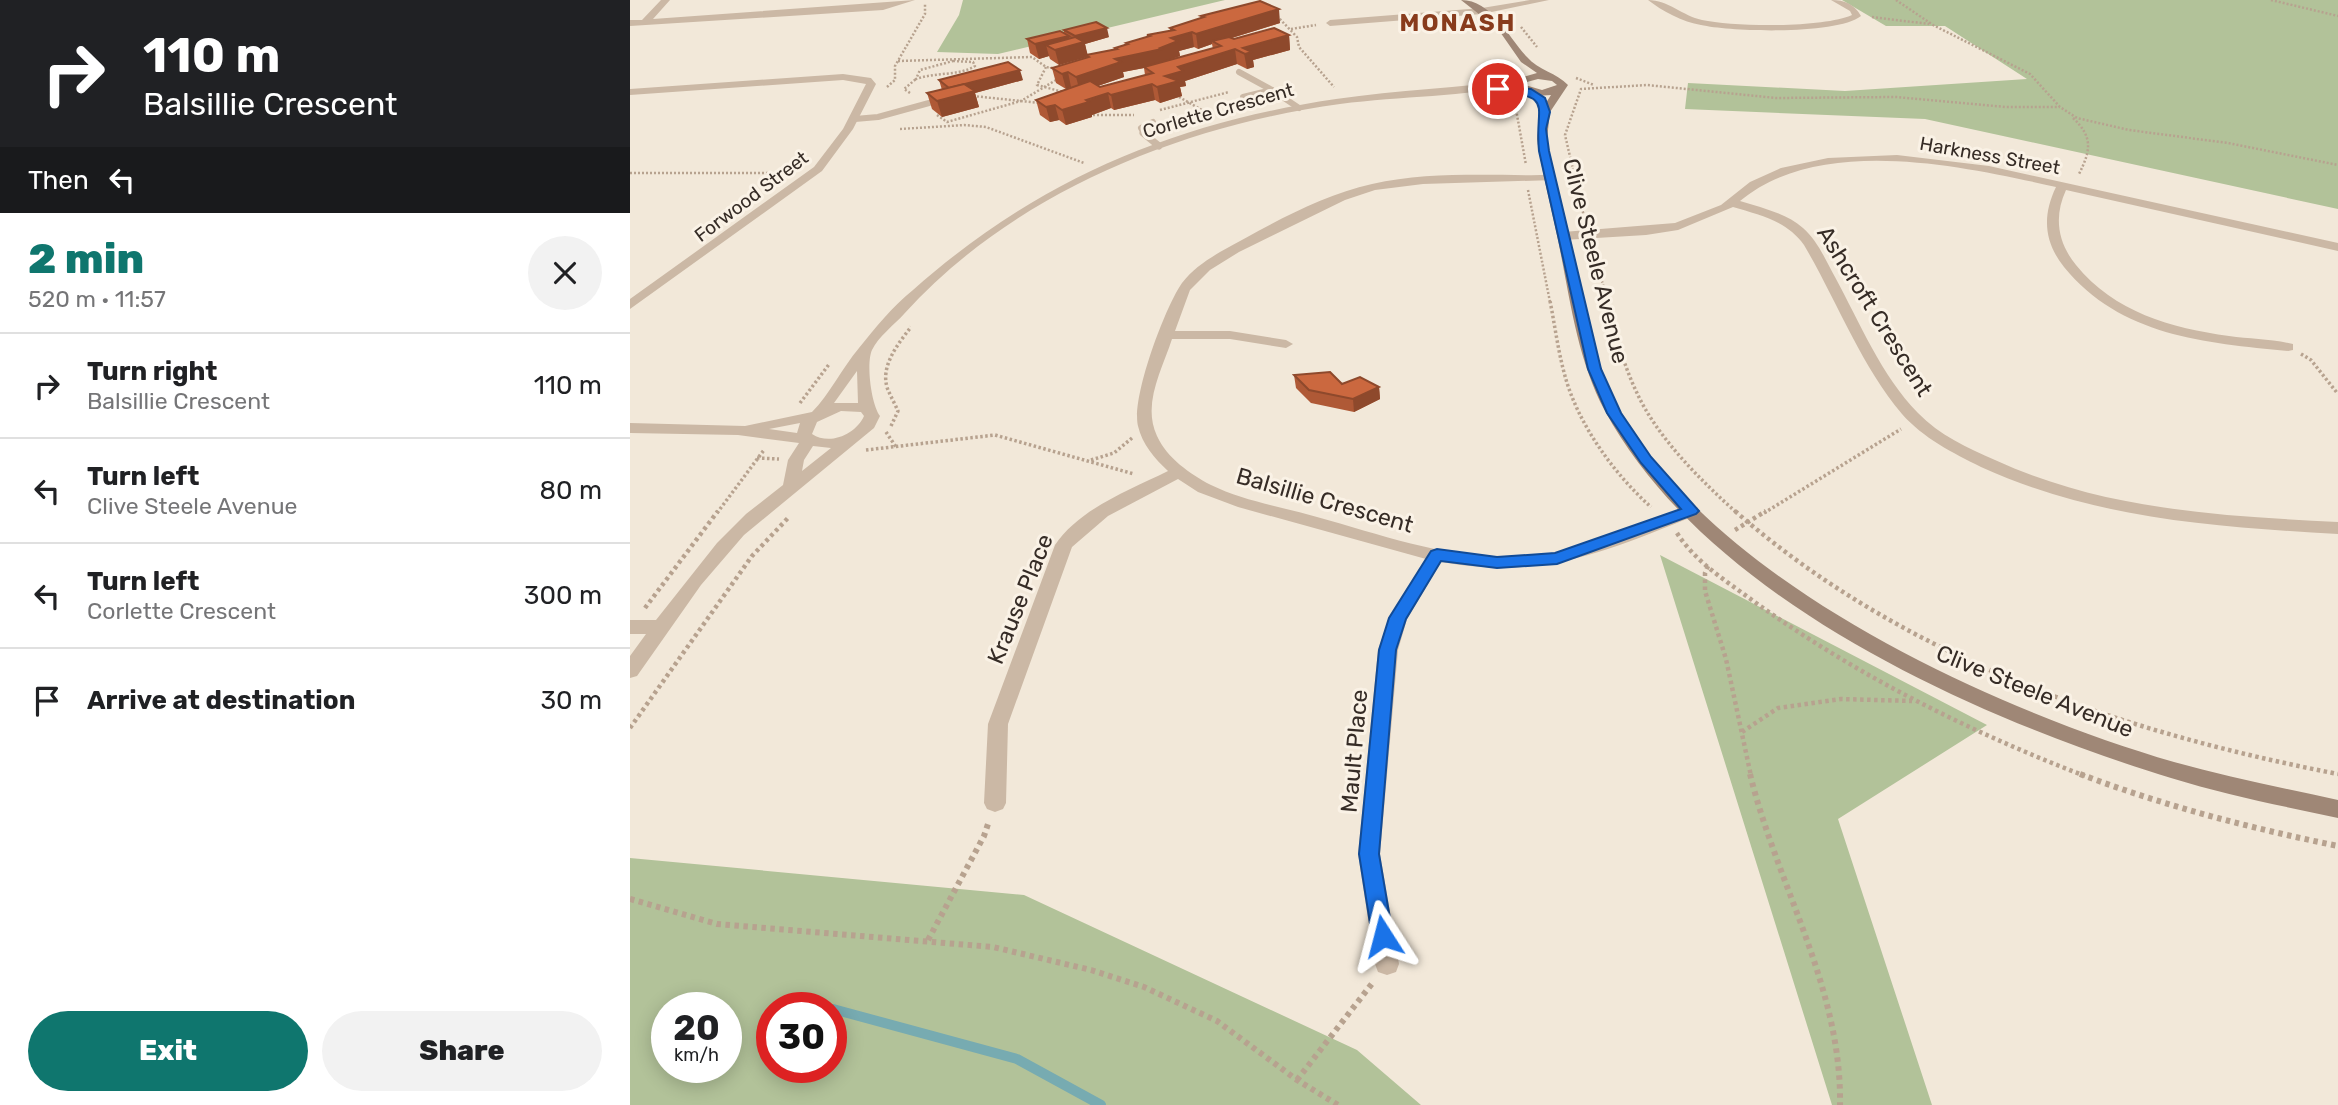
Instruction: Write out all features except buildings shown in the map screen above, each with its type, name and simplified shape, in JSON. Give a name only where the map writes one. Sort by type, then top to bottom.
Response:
[{"type":"street","points":[[645,22],[666,0]]},
{"type":"street","points":[[630,23],[883,7],[911,0]]},
{"type":"street","points":[[1465,0],[1509,35],[1524,60],[1562,83],[1545,112]]},
{"type":"street","points":[[1330,23],[1482,11],[1545,0]]},
{"type":"street","points":[[1652,0],[1698,22],[1720,26],[1827,25],[1850,21],[1857,16],[1853,9],[1835,0]]},
{"type":"street","points":[[1524,60],[1526,86],[1541,100],[1545,112]]},
{"type":"street","name":"Forwood Street","points":[[630,92],[858,77],[871,84],[837,149],[813,173],[630,305]]},
{"type":"street","points":[[1526,86],[1549,77]]},
{"type":"street","points":[[1526,86],[1543,93],[1559,90]]},
{"type":"street","name":"Corlette Crescent","points":[[808,439],[804,428],[817,415],[904,302],[974,241],[1054,192],[1159,146],[1201,132],[1299,108],[1397,94],[1526,86]]},
{"type":"street","name":"Clive Steele Avenue","points":[[1545,112],[1542,139],[1594,369],[1614,413],[1646,460],[1691,511],[1734,550],[1797,597],[1893,656],[1960,689],[2055,729],[2152,764],[2240,788],[2338,809]]},
{"type":"street","name":"Harkness Street","points":[[1563,236],[1635,232],[1678,226],[1704,218],[1733,203],[1754,184],[1785,170],[1828,161],[1861,158],[1952,162],[2338,247]]},
{"type":"street","name":"Balsillie Crescent","points":[[1550,178],[1407,183],[1379,187],[1332,201],[1213,262],[1187,285],[1167,335],[1148,388],[1143,412],[1149,437],[1166,461],[1178,472],[1205,488],[1240,501],[1437,555],[1476,562],[1517,563],[1557,559],[1691,511]]},
{"type":"street","points":[[2068,186],[2050,217],[2053,236],[2070,268],[2100,297],[2137,317],[2169,328],[2222,340],[2288,347]]},
{"type":"street","name":"Ashcroft Crescent","points":[[1733,203],[1778,218],[1805,236],[1891,389],[1917,420],[1955,447],[1997,469],[2047,489],[2102,505],[2190,520],[2338,528]]},
{"type":"street","points":[[1167,335],[1230,335],[1286,344]]},
{"type":"street","points":[[630,671],[722,548],[740,529],[791,485],[860,443],[872,416],[866,408],[863,388],[864,351]]},
{"type":"street","points":[[738,430],[817,415],[848,405],[866,408]]},
{"type":"street","points":[[630,428],[738,430],[830,443],[860,443]]},
{"type":"street","points":[[791,485],[796,460],[808,439]]},
{"type":"street","name":"Krause Place","points":[[995,803],[998,724],[1064,545],[1076,530],[1094,517],[1178,472]]},
{"type":"street","name":"Mault Place","points":[[1387,964],[1369,854],[1388,650],[1398,618],[1437,555]]},
{"type":"street","points":[[631,626],[662,627]]},
{"type":"lane","points":[[1239,72],[1299,108]]},
{"type":"lane","points":[[1244,97],[1272,90]]},
{"type":"lane","points":[[855,119],[929,107]]},
{"type":"lane","points":[[1153,122],[1141,128],[1144,134],[1159,146]]},
{"type":"path","points":[[1896,0],[1933,25],[2035,77],[2060,107],[2081,126],[2091,142],[2091,151],[2068,186]]},
{"type":"path","points":[[2271,0],[2338,16]]},
{"type":"path","points":[[1275,14],[1297,37],[1300,47],[1339,94]]},
{"type":"path","points":[[1515,20],[1538,48]]},
{"type":"path","points":[[1290,29],[1330,23]]},
{"type":"path","points":[[897,61],[1032,57],[1046,67],[1062,70]]},
{"type":"path","points":[[916,79],[920,70],[944,62],[963,60],[973,62],[975,66],[965,72],[934,73],[916,79],[904,89],[909,93],[921,92]]},
{"type":"path","points":[[1046,67],[1037,85],[1070,93]]},
{"type":"path","points":[[946,124],[1021,101],[1067,75]]},
{"type":"path","points":[[1568,75],[1599,85]]},
{"type":"path","points":[[1154,112],[1237,90],[1241,79],[1248,77]]},
{"type":"path","points":[[1584,215],[1564,135],[1581,89],[1599,85],[1647,83],[1771,98],[1901,97],[1981,106],[2060,107]]},
{"type":"path","points":[[962,99],[973,96],[1029,104],[1050,103]]},
{"type":"path","points":[[1179,97],[1207,114],[1218,112]]},
{"type":"path","points":[[1504,97],[1514,97],[1528,173]]},
{"type":"path","points":[[929,107],[946,124]]},
{"type":"path","points":[[1093,115],[1142,115]]},
{"type":"path","points":[[2070,115],[2093,123],[2228,143],[2338,165]]},
{"type":"path","points":[[2081,126],[2093,123]]},
{"type":"path","points":[[891,129],[946,124],[973,125],[999,130],[1086,164]]},
{"type":"path","points":[[1075,169],[1092,162]]},
{"type":"path","points":[[630,173],[813,173]]},
{"type":"path","points":[[860,443],[886,432],[896,420],[898,411],[887,388],[887,365],[914,323]]},
{"type":"path","points":[[792,409],[799,404],[833,359]]},
{"type":"path","points":[[2311,360],[2338,394]]},
{"type":"path","points":[[1747,523],[1917,420]]},
{"type":"path","points":[[886,432],[896,447]]},
{"type":"path","points":[[860,443],[896,447],[995,435],[1089,460],[1158,483]]},
{"type":"path","points":[[1089,460],[1114,453],[1135,435],[1138,442]]},
{"type":"path","points":[[857,456],[860,443]]},
{"type":"path","points":[[631,626],[766,447]]},
{"type":"path","points":[[1696,475],[1747,523],[1802,565],[1878,614],[1947,651],[2005,677],[2160,733],[2265,761],[2338,774]]},
{"type":"path","points":[[630,728],[752,556],[792,513]]},
{"type":"path","points":[[1669,532],[1676,531]]},
{"type":"path","points":[[1708,566],[1704,575],[1706,590],[1720,637],[1764,823],[1826,1001],[1838,1060],[1840,1105]]},
{"type":"path","points":[[1742,732],[1778,709],[1841,699],[1913,701]]},
{"type":"path","points":[[928,941],[984,836],[995,803]]},
{"type":"path","points":[[630,899],[717,924],[810,934],[928,941],[1023,952],[1144,987],[1217,1021],[1297,1080],[1338,1105]]},
{"type":"path","points":[[1297,1080],[1387,964]]},
{"type":"green space","points":[[963,0],[1225,0],[998,54],[937,52],[959,15]]},
{"type":"green space","points":[[1842,0],[2338,0],[2338,209],[1925,119],[1685,109],[1688,83],[1845,91],[2027,79],[1945,26],[1886,26]]},
{"type":"green space","points":[[1660,555],[1987,725],[1838,819],[1932,1105],[1832,1105]]},
{"type":"green space","points":[[630,858],[1024,895],[1357,1050],[1421,1105],[630,1105]]},
{"type":"waterway","points":[[847,1013],[1017,1059],[1101,1105]]},
{"type":"district","name":"MONASH","points":[[1458,23]]},
{"type":"route","points":[[1383,936],[1369,854],[1388,650],[1398,618],[1437,555],[1497,563],[1557,559],[1691,511],[1646,460],[1614,413],[1594,369],[1544,151],[1541,129],[1545,112],[1541,100],[1531,92],[1498,89]]}]
